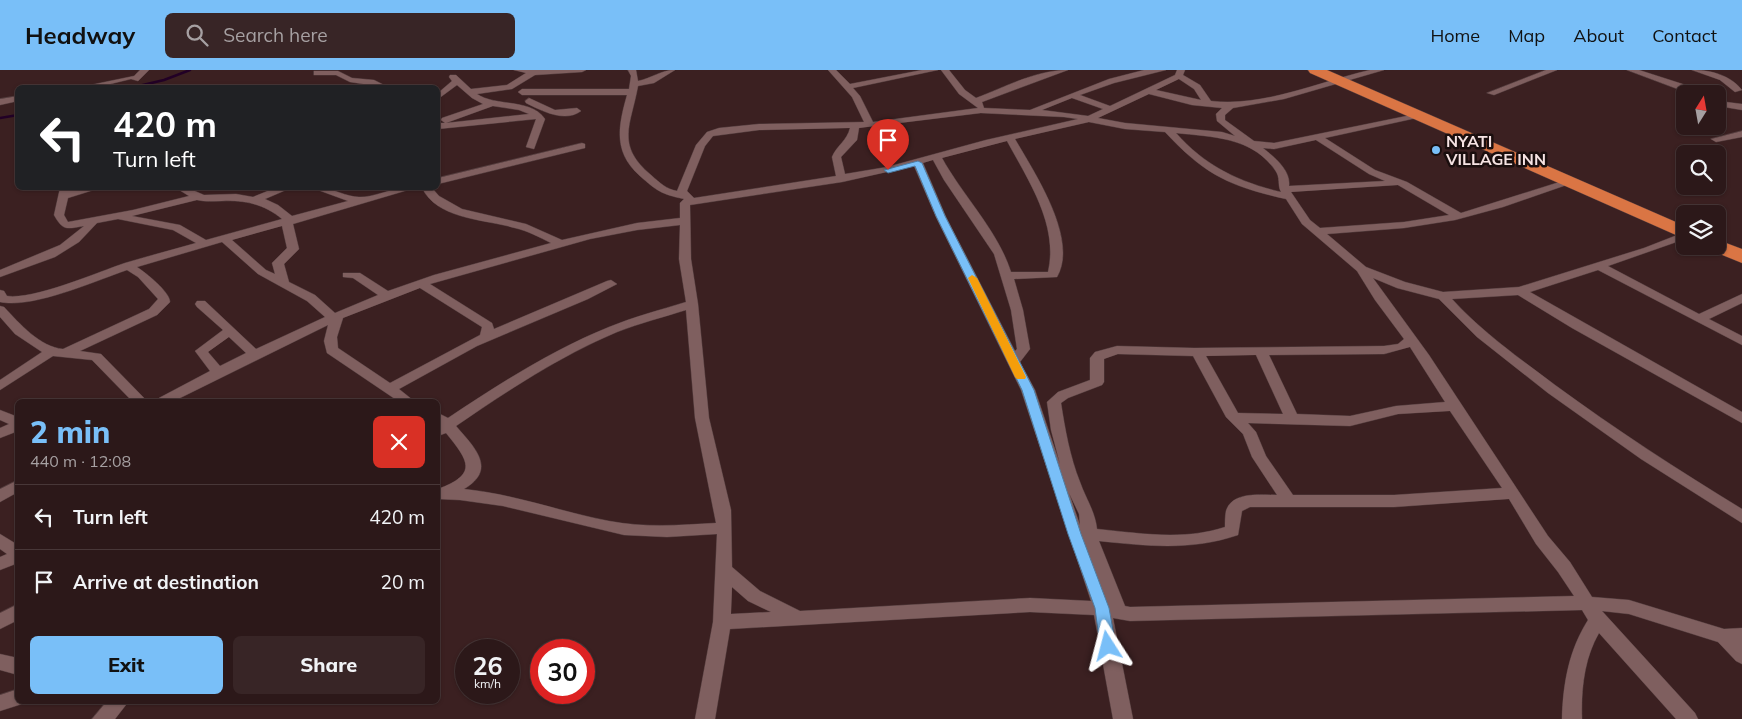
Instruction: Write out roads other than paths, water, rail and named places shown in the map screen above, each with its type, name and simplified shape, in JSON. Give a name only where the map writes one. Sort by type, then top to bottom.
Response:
[{"type":"highway","points":[[1315,70],[1573,181],[1676,230]]},
{"type":"highway","points":[[1726,250],[1742,257]]},
{"type":"street","points":[[96,85],[133,78],[145,70]]},
{"type":"street","points":[[518,70],[582,70]]},
{"type":"street","points":[[632,70],[633,88],[624,120],[626,154],[633,165],[663,191],[689,199],[842,179],[918,163],[968,147],[1089,119],[1149,91],[1182,72],[1197,88],[1208,104]]},
{"type":"street","points":[[522,92],[633,88],[671,70]]},
{"type":"street","points":[[832,70],[863,106],[870,125]]},
{"type":"street","points":[[847,87],[934,70]]},
{"type":"street","points":[[945,70],[962,92],[985,110]]},
{"type":"street","points":[[975,102],[1036,78],[1064,70]]},
{"type":"street","points":[[1031,112],[1135,71],[1162,70]]},
{"type":"street","points":[[1149,91],[1208,104],[1230,106],[1281,97],[1337,80],[1380,70]]},
{"type":"street","points":[[1491,92],[1553,70]]},
{"type":"street","points":[[1631,70],[1677,85]]},
{"type":"street","points":[[1696,70],[1731,82],[1738,90]]},
{"type":"street","points":[[471,92],[503,89],[517,83],[535,71]]},
{"type":"street","points":[[317,74],[338,73],[345,79],[376,85]]},
{"type":"street","points":[[366,82],[366,79],[372,74]]},
{"type":"street","points":[[1674,84],[1709,74]]},
{"type":"street","points":[[440,95],[455,79],[482,100],[494,103],[526,105],[554,113],[577,111]]},
{"type":"street","points":[[517,83],[526,105],[541,119],[531,147]]},
{"type":"street","points":[[1075,96],[1111,109]]},
{"type":"street","points":[[0,102],[15,99]]},
{"type":"street","points":[[440,123],[494,103]]},
{"type":"street","points":[[1726,105],[1742,107]]},
{"type":"street","points":[[1230,106],[1220,114],[1221,121],[1251,142],[1281,171],[1287,193],[1299,214],[1362,269],[1409,288],[1443,296],[1520,291],[1598,266],[1676,237]]},
{"type":"street","points":[[689,199],[683,188],[701,145],[710,134],[736,128],[870,125],[985,110],[1064,114],[1125,126],[1228,136],[1274,146],[1319,138],[1418,115]]},
{"type":"street","points":[[440,124],[539,116]]},
{"type":"street","points":[[842,179],[835,163],[836,157],[841,147],[852,140],[856,125]]},
{"type":"street","points":[[1167,129],[1195,158],[1224,175],[1255,188],[1287,193],[1398,183]]},
{"type":"street","points":[[1716,139],[1742,134]]},
{"type":"street","points":[[1007,276],[1053,275],[1057,246],[1052,224],[1035,182],[1010,138]]},
{"type":"street","points":[[1319,138],[1372,172],[1398,183],[1459,216]]},
{"type":"street","points":[[440,181],[582,146]]},
{"type":"street","points":[[936,158],[1000,254],[1017,310],[1024,349],[1012,362]]},
{"type":"street","points":[[918,163],[941,216],[1037,413],[1075,534],[1110,610]]},
{"type":"street","points":[[1318,232],[1427,222],[1459,216],[1573,181]]},
{"type":"street","points":[[80,190],[64,192],[59,215],[65,225],[115,216],[196,197],[209,199],[236,197],[267,203],[289,221]]},
{"type":"street","points":[[184,190],[196,197]]},
{"type":"street","points":[[254,200],[277,190]]},
{"type":"street","points":[[328,190],[356,200]]},
{"type":"street","points":[[138,399],[96,357],[57,353],[20,331],[0,310],[23,300],[128,266],[396,190]]},
{"type":"street","points":[[429,190],[438,199],[457,210],[485,219],[522,226],[561,243]]},
{"type":"street","points":[[689,199],[684,206],[685,259],[692,304],[702,418],[716,476],[724,528],[722,622],[705,719]]},
{"type":"street","points":[[115,216],[176,227],[205,244]]},
{"type":"street","points":[[0,274],[28,264],[71,242],[86,231],[92,220]]},
{"type":"street","points":[[284,284],[278,263],[293,249],[288,232],[289,221]]},
{"type":"street","points":[[168,399],[254,354],[336,317],[421,283],[561,243],[633,226],[684,221]]},
{"type":"street","points":[[225,239],[262,272],[311,298],[336,317]]},
{"type":"street","points":[[0,386],[57,353],[153,312],[164,302],[164,298],[142,275],[128,266]]},
{"type":"street","points":[[1598,266],[1742,342]]},
{"type":"street","points":[[1362,269],[1372,287],[1422,355],[1454,406],[1513,492],[1542,540],[1564,567],[1586,604],[1598,620],[1688,719]]},
{"type":"street","points":[[347,275],[354,274],[386,296]]},
{"type":"street","points":[[421,283],[449,304],[471,314],[488,326],[486,338]]},
{"type":"street","points":[[389,390],[431,365],[486,338],[611,284]]},
{"type":"street","points":[[1520,291],[1576,325],[1742,418]]},
{"type":"street","points":[[0,294],[3,299],[8,301],[23,300]]},
{"type":"street","points":[[1443,296],[1476,331],[1526,370],[1618,437],[1742,517]]},
{"type":"street","points":[[1698,319],[1742,298]]},
{"type":"street","points":[[201,304],[254,354]]},
{"type":"street","points":[[440,494],[465,484],[476,470],[476,462],[471,452],[451,430],[441,424],[575,347],[614,329],[692,304]]},
{"type":"street","points":[[336,317],[332,327],[330,344],[332,350],[404,399]]},
{"type":"street","points":[[218,372],[201,351],[229,331]]},
{"type":"street","points":[[1124,719],[1110,610],[1090,534],[1087,514],[1072,482],[1064,455],[1054,402],[1059,396],[1091,386],[1097,382],[1097,358],[1105,352],[1117,350],[1198,352],[1384,350],[1402,347],[1410,341]]},
{"type":"street","points":[[1261,350],[1264,362],[1287,404],[1291,418]]},
{"type":"street","points":[[1198,352],[1201,362],[1233,418],[1246,428],[1259,457],[1281,488],[1288,502]]},
{"type":"street","points":[[1233,418],[1350,421],[1382,415],[1396,410],[1454,406]]},
{"type":"street","points":[[0,415],[15,423]]},
{"type":"street","points":[[0,433],[15,426]]},
{"type":"street","points":[[0,496],[15,487]]},
{"type":"street","points":[[1090,534],[1146,539],[1200,540],[1232,531],[1233,514],[1240,503],[1250,500],[1288,502],[1394,500],[1513,492]]},
{"type":"street","points":[[440,494],[475,494],[578,520],[634,531],[674,532],[724,528]]},
{"type":"street","points":[[0,540],[15,552]]},
{"type":"street","points":[[0,564],[15,556]]},
{"type":"street","points":[[724,570],[754,596],[798,618]]},
{"type":"street","points":[[722,622],[1030,605],[1110,610],[1614,604],[1733,636],[1742,656]]},
{"type":"street","points":[[0,622],[15,613]]},
{"type":"street","points":[[1572,719],[1572,684],[1588,634],[1598,620]]},
{"type":"street","points":[[0,662],[15,666]]},
{"type":"street","points":[[0,703],[15,698]]},
{"type":"street","points":[[102,719],[117,704]]},
{"type":"waterway","points":[[143,85],[164,80],[190,70]]},
{"type":"waterway","points":[[0,118],[15,116]]},
{"type":"place","name":"NYATI VILLAGE INN","points":[[1436,150]]}]
